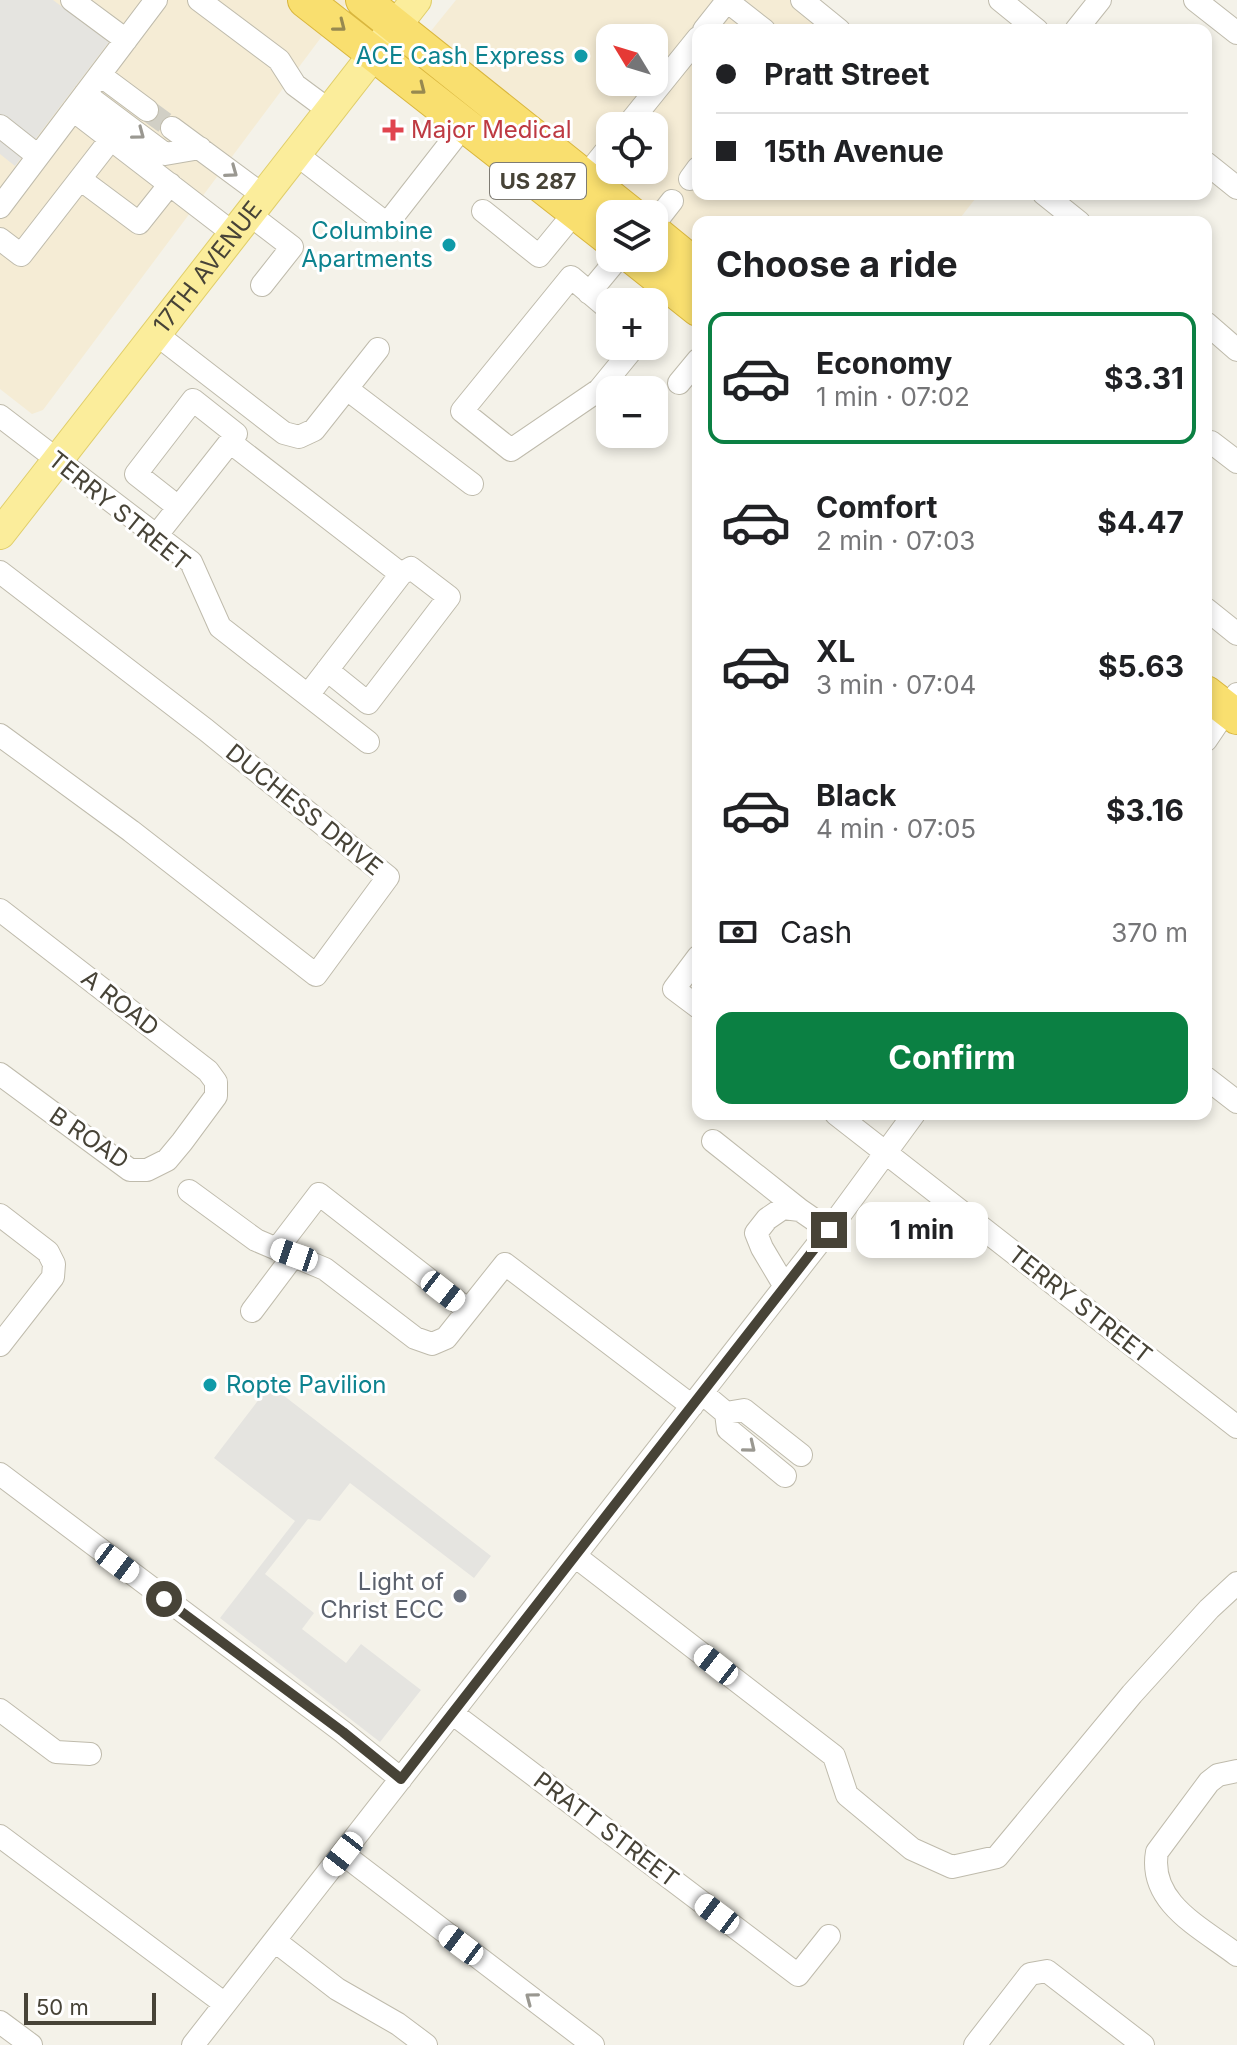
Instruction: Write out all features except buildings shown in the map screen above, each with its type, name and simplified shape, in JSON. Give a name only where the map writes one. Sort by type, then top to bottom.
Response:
[{"type":"highway","name":"US 287","points":[[305,0],[596,227]]},
{"type":"highway","name":"US 287","points":[[363,0],[406,12],[614,200]]},
{"type":"highway","points":[[668,243],[692,263]]},
{"type":"highway","points":[[652,272],[692,304]]},
{"type":"main road","name":"17TH AVENUE","points":[[0,534],[406,12]]},
{"type":"street","points":[[72,0],[126,40]]},
{"type":"street","points":[[0,207],[156,0]]},
{"type":"street","points":[[199,0],[279,60],[295,85],[330,111]]},
{"type":"street","points":[[802,0],[832,24]]},
{"type":"street","points":[[1000,0],[1030,24]]},
{"type":"street","points":[[1081,24],[1100,0]]},
{"type":"street","points":[[1195,0],[1237,33]]},
{"type":"street","points":[[709,24],[727,1],[756,24]]},
{"type":"street","points":[[638,112],[692,45]]},
{"type":"street","points":[[100,75],[147,110]]},
{"type":"street","points":[[79,102],[111,139],[170,184],[249,215],[292,247],[262,285]]},
{"type":"street","points":[[79,102],[165,154],[200,148]]},
{"type":"street","points":[[296,154],[387,224],[465,124]]},
{"type":"street","points":[[0,126],[38,156]]},
{"type":"street","points":[[172,128],[200,148],[249,215]]},
{"type":"street","points":[[0,239],[21,255],[111,139]]},
{"type":"street","points":[[585,177],[596,163]]},
{"type":"street","points":[[1212,168],[1237,188]]},
{"type":"street","points":[[80,179],[139,223],[170,184]]},
{"type":"street","points":[[1052,200],[1072,216]]},
{"type":"street","points":[[668,206],[672,201]]},
{"type":"street","points":[[483,211],[539,256],[576,211]]},
{"type":"street","points":[[589,293],[606,272]]},
{"type":"street","points":[[596,299],[571,277],[462,411],[511,450],[599,390],[624,360]]},
{"type":"street","points":[[1212,328],[1237,350]]},
{"type":"street","points":[[156,334],[284,433],[299,437],[314,430],[378,349]]},
{"type":"street","points":[[679,383],[692,367]]},
{"type":"street","points":[[347,389],[472,484]]},
{"type":"street","points":[[156,536],[236,434],[193,400],[136,474],[178,507]]},
{"type":"street","name":"TERRY STREET","points":[[0,416],[191,562],[220,627],[368,742]]},
{"type":"street","points":[[230,442],[401,574]]},
{"type":"street","points":[[1212,443],[1237,462]]},
{"type":"street","points":[[308,695],[327,670],[401,574],[411,568],[449,597],[368,703],[327,670]]},
{"type":"street","name":"DUCHESS DRIVE","points":[[0,572],[206,730],[388,877],[316,975],[131,831],[0,735]]},
{"type":"street","points":[[1212,614],[1237,634]]},
{"type":"street","points":[[1212,729],[1226,703]]},
{"type":"street","name":"A ROAD","points":[[0,910],[208,1071],[216,1082],[216,1096],[209,1107]]},
{"type":"street","points":[[692,965],[674,989],[692,1002]]},
{"type":"street","name":"B ROAD","points":[[0,1074],[130,1170],[147,1170],[167,1160],[209,1107]]},
{"type":"street","points":[[1212,1083],[1237,1102]]},
{"type":"street","name":"TERRY STREET","points":[[844,1120],[1237,1427]]},
{"type":"street","points":[[193,2045],[829,1230],[910,1120]]},
{"type":"street","points":[[713,1141],[829,1230]]},
{"type":"street","points":[[189,1191],[256,1240],[325,1269],[415,1338],[432,1344],[446,1338],[505,1264],[697,1399],[726,1413],[744,1410],[801,1455]]},
{"type":"street","points":[[252,1311],[319,1194],[468,1310]]},
{"type":"street","points":[[784,1285],[756,1233],[767,1219],[783,1208],[800,1210]]},
{"type":"street","points":[[0,1215],[48,1252],[54,1264],[53,1277],[0,1345]]},
{"type":"street","points":[[726,1413],[728,1429],[785,1476]]},
{"type":"street","points":[[0,1474],[401,1779]]},
{"type":"street","points":[[575,1556],[834,1756],[847,1795],[912,1849],[952,1867],[997,1857],[1132,1694],[1209,1609],[1237,1583]]},
{"type":"street","points":[[0,1710],[56,1752],[90,1754]]},
{"type":"street","name":"PRATT STREET","points":[[452,1713],[798,1975],[829,1936]]},
{"type":"street","points":[[1237,1771],[1218,1775],[1209,1782],[1157,1852],[1154,1866],[1156,1878],[1170,1903],[1237,1955]]},
{"type":"street","points":[[0,1836],[225,2004]]},
{"type":"street","points":[[343,1854],[593,2045]]},
{"type":"street","points":[[275,1941],[337,1989],[398,2024],[426,2045]]},
{"type":"street","points":[[975,2045],[1030,1974],[1041,1970],[1047,1971],[1143,2045]]},
{"type":"shaded area","points":[[0,0],[349,0],[43,410],[32,414],[0,389]]},
{"type":"shaded area","points":[[0,0],[53,0],[109,42],[15,166],[0,154]]},
{"type":"shaded area","points":[[456,0],[790,0],[820,24],[692,24],[692,200],[974,200],[962,216],[692,216],[692,252],[668,228],[668,200],[624,200],[604,184],[668,184],[668,112],[596,112],[596,178],[422,42]]},
{"type":"shaded area","points":[[270,1385],[491,1556],[474,1578],[350,1483],[320,1521],[308,1519],[265,1574],[314,1613],[302,1629],[346,1663],[361,1644],[421,1690],[380,1742],[220,1618],[295,1521],[214,1458]]},
{"type":"tunnel","points":[[147,110],[172,128]]},
{"type":"place","name":"ACE Cash Express","points":[[581,56]]},
{"type":"place","name":"Major Medical","points":[[393,130]]},
{"type":"place","name":"Columbine Apartments","points":[[449,245]]},
{"type":"place","name":"Ropte Pavilion","points":[[210,1385]]},
{"type":"place","name":"Light of Christ ECC","points":[[460,1596]]},
{"type":"route","points":[[164,1599],[401,1779],[829,1230]]}]
